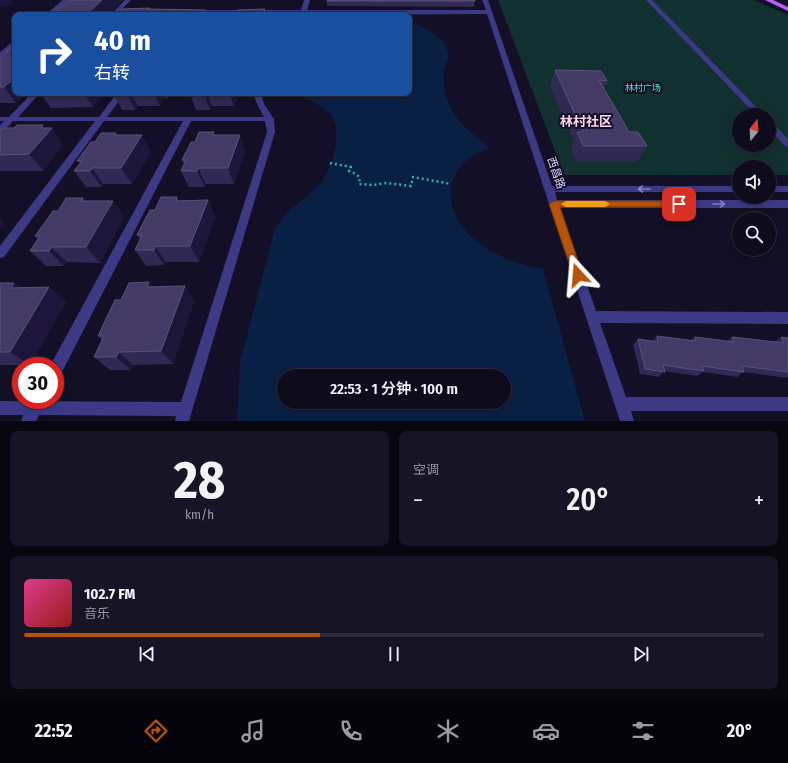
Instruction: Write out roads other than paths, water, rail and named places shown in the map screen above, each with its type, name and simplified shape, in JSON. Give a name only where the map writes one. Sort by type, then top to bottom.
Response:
[{"type":"main road","points":[[768,0],[788,9]]},
{"type":"main road","points":[[780,0],[788,3]]},
{"type":"street","points":[[115,12],[128,0]]},
{"type":"street","points":[[303,12],[307,0]]},
{"type":"street","name":"西昌路","points":[[485,0],[627,421]]},
{"type":"street","points":[[649,0],[753,108]]},
{"type":"street","points":[[52,12],[69,1]]},
{"type":"street","points":[[60,12],[69,1]]},
{"type":"street","points":[[190,12],[489,12]]},
{"type":"street","points":[[1,57],[12,45]]},
{"type":"street","points":[[1,57],[12,52]]},
{"type":"street","points":[[0,130],[33,96]]},
{"type":"street","points":[[0,254],[119,96]]},
{"type":"street","points":[[64,406],[184,415],[271,132],[270,119],[260,103],[258,96]]},
{"type":"street","points":[[0,119],[270,119]]},
{"type":"street","points":[[62,357],[188,119]]},
{"type":"street","points":[[776,131],[788,144]]},
{"type":"street","points":[[549,189],[732,189]]},
{"type":"street","points":[[776,189],[788,190]]},
{"type":"street","points":[[554,204],[788,204]]},
{"type":"street","points":[[592,317],[788,318]]},
{"type":"street","points":[[622,404],[788,404]]},
{"type":"street","points":[[0,408],[12,407]]},
{"type":"street","points":[[28,421],[34,409]]},
{"type":"water","points":[[412,23],[433,33],[443,42],[448,53],[448,59],[444,70],[444,80],[449,105],[454,115],[463,125],[490,148],[472,156],[460,167],[453,180],[450,193],[453,207],[459,221],[469,234],[483,246],[512,261],[543,269],[585,421],[237,421],[240,363],[274,232],[283,217],[322,181],[333,158],[336,139],[335,122],[324,108],[303,96],[412,96]]},
{"type":"district","name":"林村社区","points":[[586,121]]},
{"type":"park label","name":"林村广场","points":[[643,88]]}]
